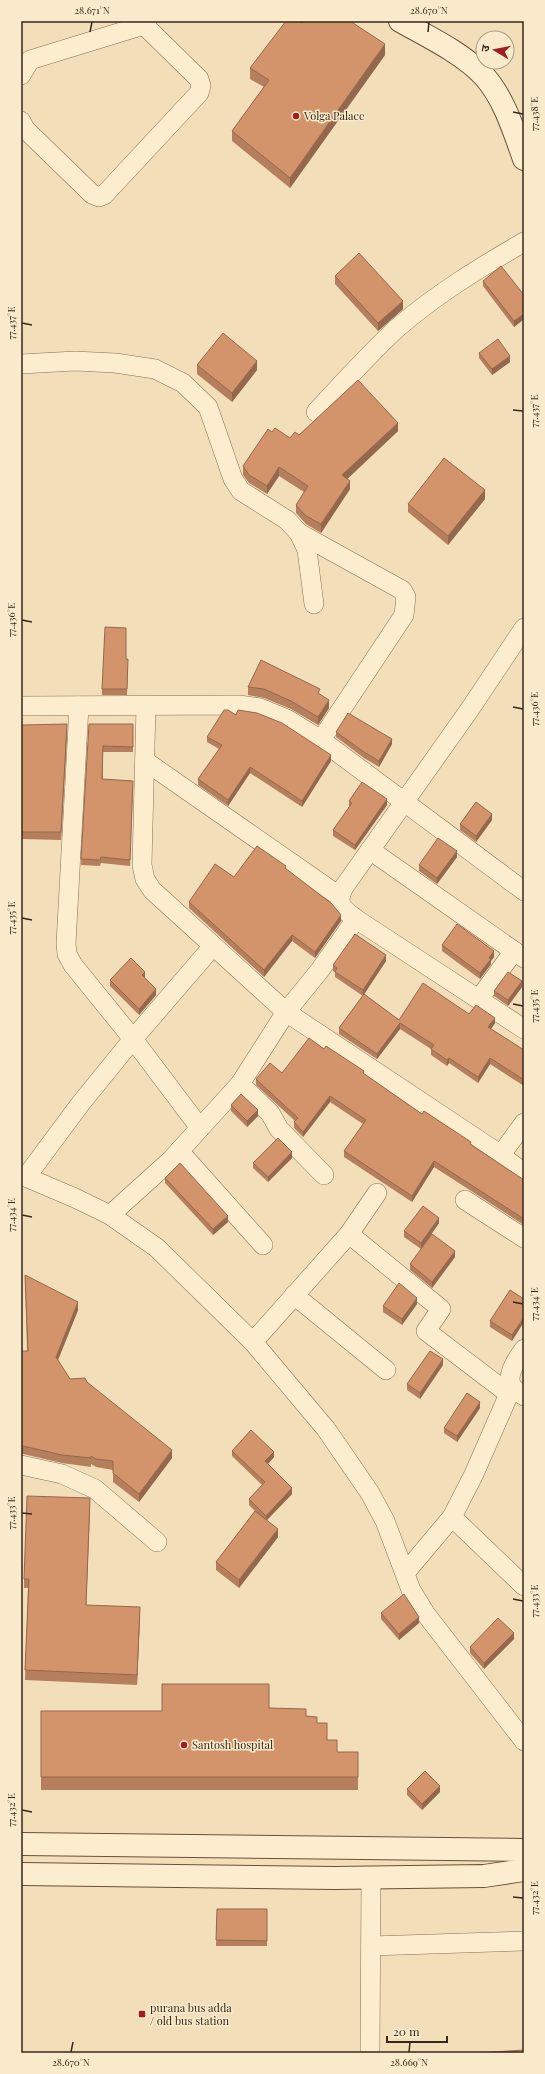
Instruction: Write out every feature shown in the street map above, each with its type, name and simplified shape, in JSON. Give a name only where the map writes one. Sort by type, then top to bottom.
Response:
[{"type":"street","points":[[400,21],[470,63],[485,77],[497,94],[524,159]]},
{"type":"street","points":[[21,74],[30,60],[146,23],[199,80],[201,86],[199,93],[104,195],[99,197],[92,194],[25,129],[21,121]]},
{"type":"street","points":[[316,412],[396,330],[424,307],[483,266],[524,242]]},
{"type":"street","points":[[21,364],[75,361],[115,363],[155,369],[183,383],[208,407],[233,479],[241,491],[287,520],[299,533],[307,550],[314,604]]},
{"type":"street","points":[[299,533],[402,590],[406,597],[404,615],[321,740]]},
{"type":"street","points":[[524,628],[339,896],[340,903],[344,910],[356,919],[524,1029]]},
{"type":"street","points":[[21,706],[239,705],[260,708],[287,719],[321,740],[524,891]]},
{"type":"street","points":[[79,706],[66,944],[67,954],[73,965],[133,1039],[200,1128]]},
{"type":"street","points":[[146,706],[142,865],[145,879],[152,890],[286,1012],[524,1173]]},
{"type":"street","points":[[145,761],[339,896]]},
{"type":"street","points":[[370,850],[519,955],[479,999]]},
{"type":"street","points":[[110,1215],[179,1151],[240,1084],[286,1012],[320,970],[356,919]]},
{"type":"street","points":[[213,946],[133,1039],[23,1176],[110,1215],[157,1248],[253,1342],[326,1429],[370,1494],[385,1521],[411,1590],[425,1614],[524,1741]]},
{"type":"street","points":[[240,1084],[270,1113],[279,1129],[324,1175]]},
{"type":"street","points":[[500,1156],[524,1123]]},
{"type":"street","points":[[179,1151],[263,1245]]},
{"type":"street","points":[[253,1342],[349,1234],[377,1193]]},
{"type":"street","points":[[465,1200],[524,1238]]},
{"type":"street","points":[[349,1234],[441,1309],[426,1331],[515,1392]]},
{"type":"street","points":[[294,1295],[386,1370]]},
{"type":"street","points":[[515,1392],[509,1380],[511,1373],[524,1349]]},
{"type":"street","points":[[405,1573],[452,1517],[515,1392]]},
{"type":"street","points":[[21,1464],[62,1474],[95,1489],[157,1542]]},
{"type":"street","points":[[452,1517],[524,1586]]},
{"type":"street","points":[[21,1844],[524,1850]]},
{"type":"street","points":[[21,1874],[371,1877],[484,1876],[524,1870]]},
{"type":"street","points":[[370,2053],[371,1877]]},
{"type":"street","points":[[370,1946],[524,1942]]},
{"type":"building","name":"Volga Palace","points":[[286,21],[299,21],[302,23],[303,21],[350,21],[385,44],[290,178],[232,131],[269,80],[250,68]]},
{"type":"building","points":[[359,253],[403,301],[378,323],[335,276]]},
{"type":"building","points":[[501,266],[524,295],[524,314],[514,321],[483,281]]},
{"type":"building","points":[[223,333],[257,361],[232,393],[197,365]]},
{"type":"building","points":[[498,339],[510,356],[492,369],[479,353]]},
{"type":"building","points":[[358,380],[398,423],[342,475],[350,481],[321,524],[306,516],[296,505],[308,486],[279,467],[267,486],[249,475],[243,466],[268,429],[272,432],[275,428],[290,438],[295,432],[299,435]]},
{"type":"building","points":[[444,458],[485,490],[448,536],[408,504]]},
{"type":"building","points":[[105,627],[126,628],[126,659],[128,659],[127,689],[102,689]]},
{"type":"building","points":[[261,660],[320,689],[318,693],[329,700],[318,717],[291,701],[264,689],[248,687]]},
{"type":"building","points":[[224,710],[228,710],[236,715],[238,710],[257,713],[282,723],[331,755],[302,801],[250,767],[228,800],[198,779],[222,745],[207,737]]},
{"type":"building","points":[[348,713],[392,739],[379,761],[336,732]]},
{"type":"building","points":[[67,724],[61,832],[21,832],[21,725]]},
{"type":"building","points":[[89,724],[133,724],[133,747],[103,746],[102,779],[133,781],[130,860],[101,857],[100,860],[81,859]]},
{"type":"building","points":[[362,782],[387,799],[355,845],[333,830],[352,803],[349,801]]},
{"type":"building","points":[[476,802],[492,814],[476,836],[460,824]]},
{"type":"building","points":[[438,838],[457,851],[437,878],[419,865]]},
{"type":"building","points":[[257,846],[286,866],[285,868],[332,904],[341,915],[315,952],[292,935],[264,970],[189,902],[215,864],[234,877]]},
{"type":"building","points":[[457,924],[494,951],[489,958],[491,959],[480,973],[442,945]]},
{"type":"building","points":[[355,934],[386,955],[363,990],[335,972],[337,968],[333,965]]},
{"type":"building","points":[[131,958],[145,972],[142,975],[156,989],[139,1009],[110,980]]},
{"type":"building","points":[[508,972],[522,981],[508,1000],[494,991]]},
{"type":"building","points":[[423,983],[469,1014],[476,1005],[495,1018],[488,1027],[524,1050],[524,1080],[490,1058],[478,1077],[449,1058],[447,1060],[431,1049],[434,1045],[400,1023],[377,1054],[339,1028],[364,994],[399,1020]]},
{"type":"building","points":[[309,1038],[324,1049],[326,1046],[364,1071],[363,1073],[422,1114],[424,1111],[524,1180],[524,1219],[434,1161],[412,1196],[344,1151],[366,1120],[330,1096],[303,1132],[294,1122],[298,1118],[256,1079],[270,1063],[282,1073]]},
{"type":"building","points":[[241,1094],[258,1110],[247,1121],[231,1105]]},
{"type":"building","points":[[278,1138],[292,1152],[268,1177],[253,1163]]},
{"type":"building","points":[[180,1163],[228,1216],[213,1229],[165,1178]]},
{"type":"building","points":[[423,1206],[439,1218],[421,1243],[404,1231]]},
{"type":"building","points":[[432,1234],[455,1251],[432,1282],[410,1264]]},
{"type":"building","points":[[25,1275],[78,1302],[56,1357],[70,1379],[85,1378],[87,1382],[172,1450],[139,1494],[113,1473],[113,1461],[96,1459],[91,1456],[91,1458],[62,1455],[21,1446],[21,1351],[28,1351]]},
{"type":"building","points":[[399,1283],[417,1298],[402,1319],[383,1306]]},
{"type":"building","points":[[510,1290],[524,1299],[524,1317],[512,1335],[490,1321]]},
{"type":"building","points":[[430,1351],[443,1359],[420,1393],[407,1384]]},
{"type":"building","points":[[467,1393],[480,1402],[457,1436],[444,1428]]},
{"type":"building","points":[[251,1430],[274,1452],[265,1461],[292,1488],[266,1516],[249,1499],[265,1482],[232,1451]]},
{"type":"building","points":[[27,1496],[90,1498],[86,1605],[140,1607],[137,1675],[25,1670],[29,1579],[24,1579]]},
{"type":"building","points":[[255,1511],[278,1529],[239,1580],[216,1562]]},
{"type":"building","points":[[404,1594],[419,1617],[399,1634],[381,1613]]},
{"type":"building","points":[[498,1618],[514,1633],[484,1663],[470,1647]]},
{"type":"building","name":"Santosh hospital","points":[[162,1684],[269,1684],[269,1708],[306,1709],[306,1716],[317,1717],[317,1723],[327,1723],[327,1740],[337,1740],[337,1752],[358,1752],[358,1777],[41,1777],[41,1711],[162,1711]]},
{"type":"building","points":[[425,1771],[440,1786],[422,1804],[407,1789]]},
{"type":"building","points":[[217,1909],[267,1909],[267,1941],[216,1940]]},
{"type":"building","points":[[524,2050],[524,2053],[479,2053]]},
{"type":"place","name":"Volga Palace","points":[[296,116]]},
{"type":"place","name":"Santosh hospital","points":[[184,1745]]},
{"type":"place","name":"purana bus adda / old bus station","points":[[142,2014]]}]
